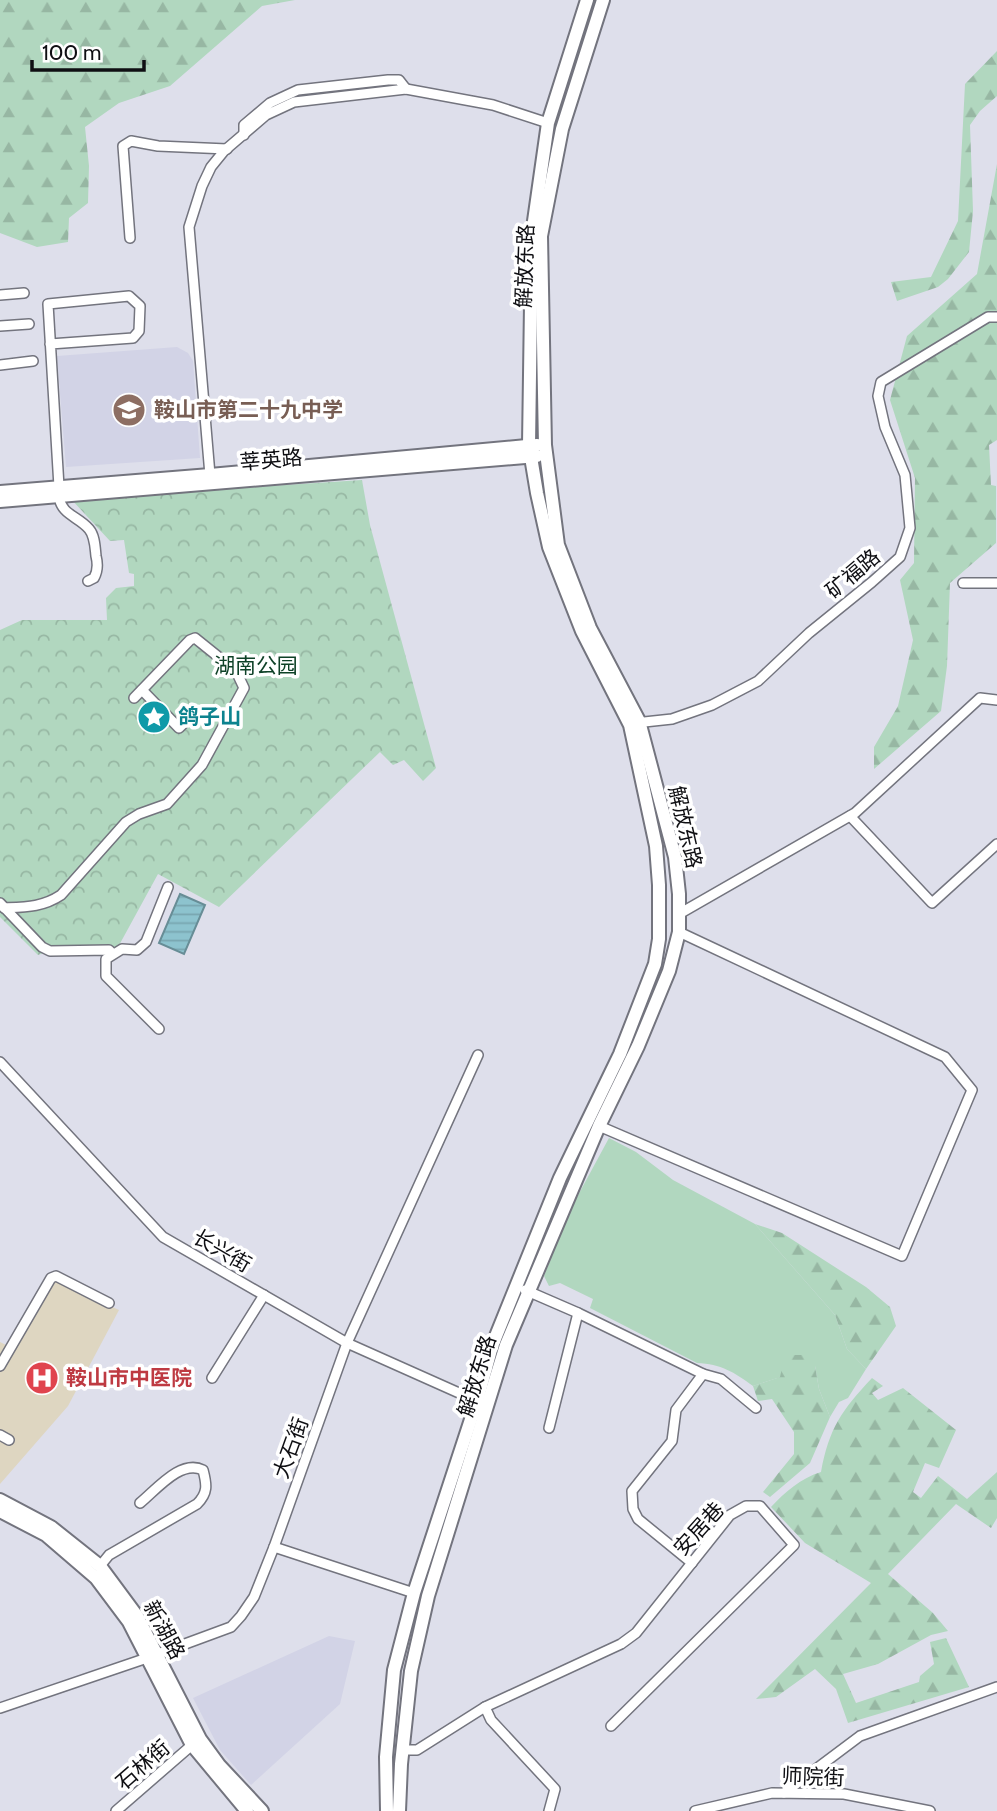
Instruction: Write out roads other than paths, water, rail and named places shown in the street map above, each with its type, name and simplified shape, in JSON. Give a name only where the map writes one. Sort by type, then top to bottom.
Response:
[{"type":"main road","name":"解放东路","points":[[399,1811],[402,1750],[411,1671],[428,1596],[521,1289],[560,1178],[620,1054],[655,964],[660,925],[656,846],[635,723],[582,631],[549,547],[530,451],[532,235],[548,123],[587,0]]},
{"type":"main road","name":"解放东路","points":[[387,1811],[386,1757],[394,1670],[414,1592],[477,1401],[492,1346],[638,1046],[669,971],[679,932],[675,857],[635,723],[590,628],[558,545],[545,451],[541,236],[562,129],[603,0]]},
{"type":"main road","name":"莘英路","points":[[0,492],[59,492],[530,451]]},
{"type":"main road","name":"莘英路","points":[[0,501],[210,475],[545,451]]},
{"type":"main road","name":"新湖路","points":[[0,1500],[51,1527],[98,1572],[152,1656],[196,1742],[247,1811]]},
{"type":"main road","name":"新湖路","points":[[0,1511],[46,1535],[98,1572]]},
{"type":"main road","name":"新湖路","points":[[196,1742],[262,1811]]},
{"type":"street","points":[[210,475],[189,227],[211,167],[227,149],[266,115],[294,102],[406,89],[494,105],[548,123]]},
{"type":"street","points":[[130,238],[123,146],[131,141],[158,146],[227,149]]},
{"type":"street","points":[[0,295],[24,293]]},
{"type":"street","points":[[50,344],[133,338],[139,331],[140,306],[129,296],[48,304],[50,344],[59,492],[63,509],[88,528],[93,537],[98,565],[94,578],[88,580]]},
{"type":"street","name":"矿福路","points":[[635,723],[673,719],[712,705],[758,681],[809,633],[900,556],[910,528],[905,475],[885,427],[878,396],[881,382],[988,317],[997,317]]},
{"type":"street","points":[[0,326],[29,324]]},
{"type":"street","points":[[0,365],[33,361]]},
{"type":"street","points":[[962,583],[997,583]]},
{"type":"street","points":[[2,905],[33,907],[48,903],[61,895],[127,822],[139,814],[167,804],[202,765],[244,688],[236,671],[195,638],[134,698]]},
{"type":"street","points":[[142,691],[179,728],[191,716]]},
{"type":"street","points":[[679,914],[850,816],[979,698],[997,700]]},
{"type":"street","points":[[850,816],[932,903],[997,844]]},
{"type":"street","points":[[159,1030],[106,976],[106,959],[122,948],[136,950],[146,942],[168,887]]},
{"type":"street","points":[[2,905],[41,947],[50,951],[109,950],[112,953]]},
{"type":"street","points":[[599,1126],[902,1256],[972,1090],[945,1057],[679,932]]},
{"type":"street","name":"大石街","points":[[0,1708],[230,1627],[254,1597],[347,1343],[478,1055]]},
{"type":"street","name":"长兴街","points":[[0,1062],[163,1237],[347,1343],[477,1401]]},
{"type":"street","points":[[0,1366],[51,1278],[56,1276],[109,1303]]},
{"type":"street","points":[[521,1289],[578,1313],[704,1374],[721,1379],[756,1409]]},
{"type":"street","points":[[212,1378],[264,1295]]},
{"type":"street","points":[[549,1428],[578,1313]]},
{"type":"street","points":[[692,1563],[638,1519],[633,1510],[632,1491],[672,1441],[676,1410],[704,1374]]},
{"type":"street","points":[[0,1435],[9,1440]]},
{"type":"street","points":[[98,1572],[109,1555],[197,1504],[206,1495],[207,1483],[203,1471],[195,1466],[182,1469],[140,1503]]},
{"type":"street","name":"安居巷","points":[[402,1750],[417,1750],[485,1707],[621,1644],[636,1633],[730,1515],[746,1506],[760,1506],[794,1545],[611,1726]]},
{"type":"street","points":[[274,1547],[414,1592]]},
{"type":"street","points":[[784,1793],[860,1736],[997,1687]]},
{"type":"street","points":[[485,1707],[491,1720],[555,1789],[550,1811]]},
{"type":"street","name":"石林街","points":[[116,1811],[196,1742]]},
{"type":"street","name":"师院街","points":[[695,1811],[772,1793],[844,1794],[930,1811]]},
{"type":"street","points":[[400,1797],[408,1811]]},
{"type":"water","points":[[180,894],[205,905],[184,954],[159,943]]},
{"type":"place","name":"鞍山市第二十九中学","points":[[129,410]]},
{"type":"place","name":"鸽子山","points":[[154,717]]},
{"type":"place","name":"鞍山市中医院","points":[[42,1378]]},
{"type":"park label","name":"湖南公园","points":[[256,666]]}]
